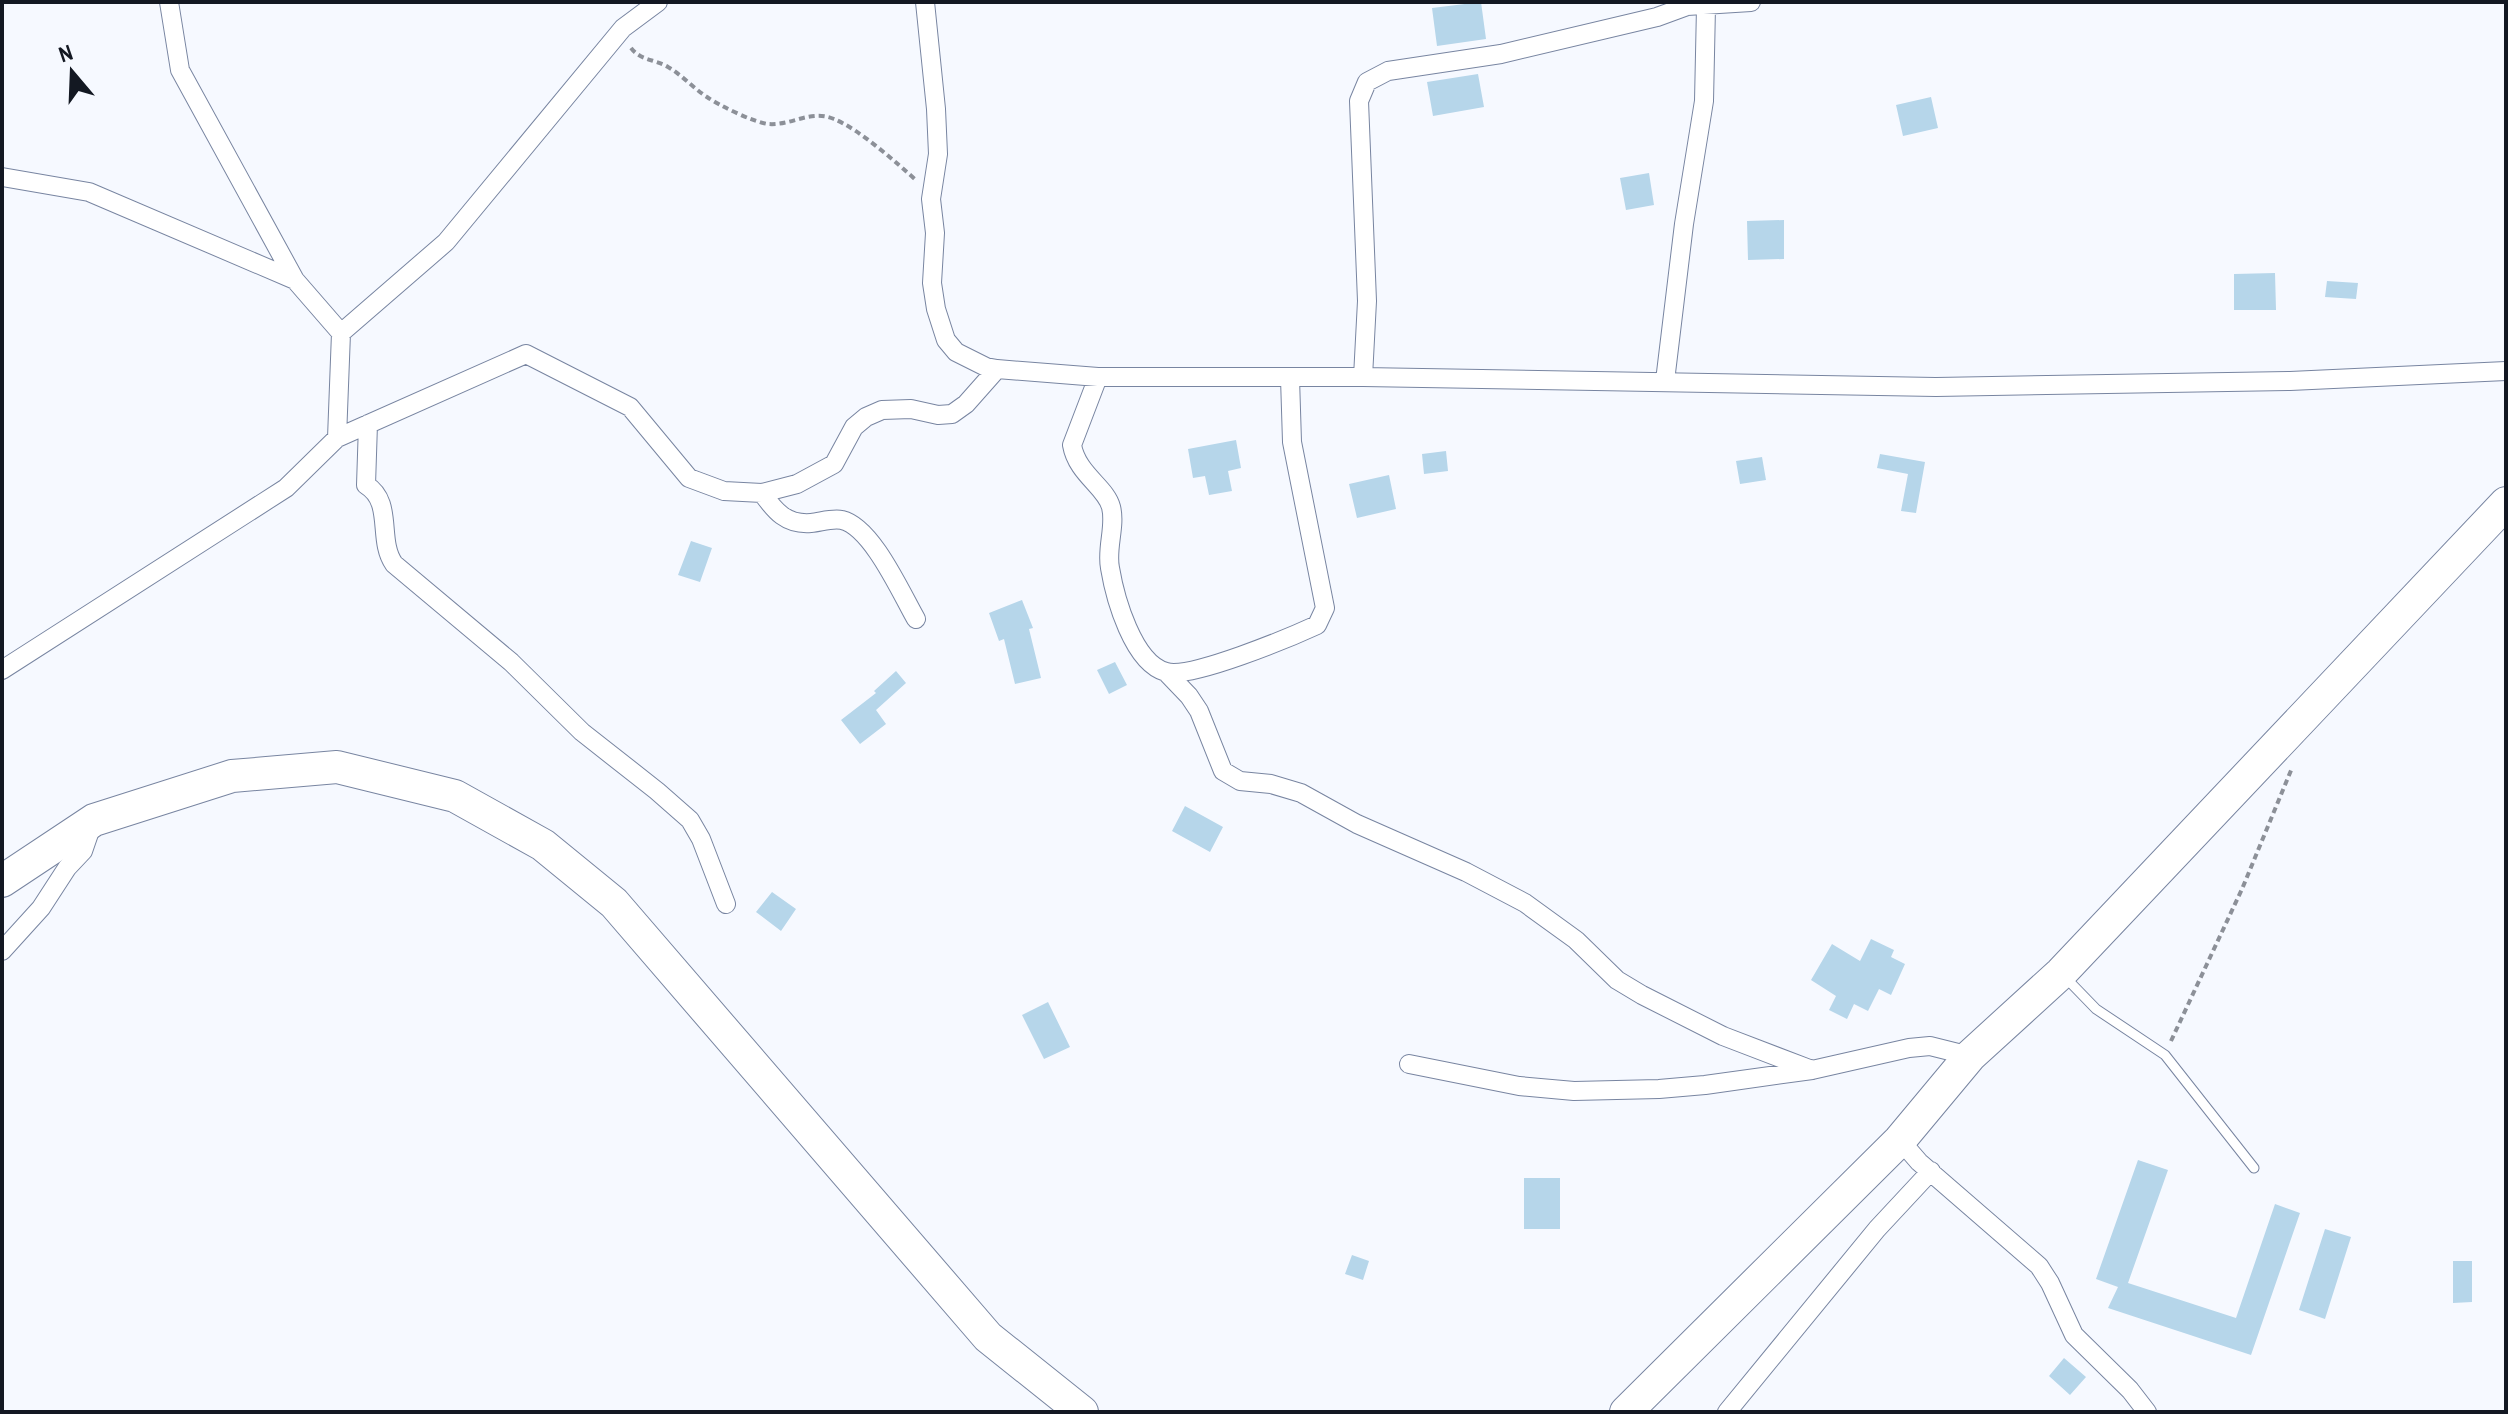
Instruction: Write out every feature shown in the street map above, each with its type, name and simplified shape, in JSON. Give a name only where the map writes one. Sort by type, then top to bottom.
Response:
[{"type":"highway","points":[[1626,1412],[1900,1140],[1970,1056],[2061,973],[2506,503]]},
{"type":"highway","points":[[2,881],[94,820],[232,776],[337,767],[455,796],[543,845],[614,903],[988,1337],[1082,1412]]},
{"type":"street","points":[[169,2],[180,70],[295,280],[341,333],[337,438]]},
{"type":"street","points":[[341,333],[446,242],[623,28],[658,2]]},
{"type":"street","points":[[925,2],[938,154],[931,199],[935,233],[932,283],[943,331],[956,352],[986,367],[1098,377],[1363,377],[1936,387],[2290,381],[2506,371]]},
{"type":"street","points":[[1363,377],[1367,301],[1359,101],[1367,82],[1388,71],[1501,54],[1657,17],[1687,6],[1751,2]]},
{"type":"street","points":[[1665,381],[1684,224],[1704,101],[1706,7]]},
{"type":"street","points":[[2,177],[89,192],[295,280]]},
{"type":"street","points":[[2,670],[286,488],[337,438],[526,354],[630,407],[689,478],[724,491],[762,493],[797,484],[834,464],[854,427],[882,410],[911,409],[938,415],[952,414],[966,404],[997,369]]},
{"type":"street","points":[[1098,377],[1072,445],[1074,454],[1093,484],[1110,503],[1109,567],[1124,618],[1136,646],[1152,664],[1166,672],[1199,711],[1223,771],[1240,781],[1271,784],[1301,793],[1357,824],[1466,872],[1525,903],[1576,940],[1617,980],[1642,995],[1723,1036],[1812,1070]]},
{"type":"street","points":[[1166,672],[1189,672],[1291,637],[1317,625],[1325,608],[1292,442],[1290,378]]},
{"type":"street","points":[[368,424],[366,485],[373,489],[381,505],[385,542],[394,564],[511,662],[582,732],[690,820],[701,839],[726,904]]},
{"type":"street","points":[[762,493],[776,513],[784,518],[809,523],[843,520],[858,529],[882,559],[916,619]]},
{"type":"street","points":[[2,951],[41,908],[67,868],[83,851],[94,820]]},
{"type":"street","points":[[1409,1064],[1519,1086],[1574,1091],[1659,1089],[1812,1070],[1930,1046],[1970,1056]]},
{"type":"street","points":[[1900,1140],[2039,1266],[2074,1335],[2130,1390],[2147,1412]]},
{"type":"street","points":[[1727,1412],[1877,1229],[1931,1171]]},
{"type":"lane","points":[[2061,973],[2096,1009],[2165,1055],[2254,1168]]},
{"type":"path","points":[[623,28],[629,47],[635,54],[664,64],[682,75],[706,97],[738,112],[765,123],[825,116],[847,125],[899,165],[931,199]]},
{"type":"path","points":[[2165,1055],[2254,863],[2293,765]]},
{"type":"building","points":[[1481,2],[1486,39],[1437,46],[1432,8]]},
{"type":"building","points":[[1478,74],[1484,107],[1433,116],[1427,82]]},
{"type":"building","points":[[1931,97],[1938,128],[1903,136],[1896,105]]},
{"type":"building","points":[[1649,173],[1654,205],[1626,210],[1620,178]]},
{"type":"building","points":[[1784,220],[1784,259],[1748,260],[1747,221]]},
{"type":"building","points":[[2275,273],[2276,310],[2234,310],[2234,274]]},
{"type":"building","points":[[2327,281],[2358,283],[2356,299],[2325,297]]},
{"type":"building","points":[[1236,440],[1241,468],[1228,471],[1232,491],[1209,495],[1205,476],[1193,478],[1188,449]]},
{"type":"building","points":[[1446,451],[1448,471],[1424,474],[1422,454]]},
{"type":"building","points":[[1880,454],[1925,462],[1916,513],[1901,511],[1908,474],[1877,468]]},
{"type":"building","points":[[1762,457],[1766,480],[1740,484],[1736,461]]},
{"type":"building","points":[[1389,475],[1396,509],[1357,518],[1349,484]]},
{"type":"building","points":[[691,541],[712,548],[700,582],[678,575]]},
{"type":"building","points":[[1022,600],[1033,628],[1029,629],[1041,678],[1015,684],[1004,639],[999,641],[989,613]]},
{"type":"building","points":[[1115,662],[1127,685],[1109,694],[1097,670]]},
{"type":"building","points":[[896,671],[906,683],[876,710],[886,724],[860,744],[841,720],[876,693],[874,691]]},
{"type":"building","points":[[1185,806],[1223,827],[1210,852],[1172,831]]},
{"type":"building","points":[[772,892],[796,909],[781,931],[756,912]]},
{"type":"building","points":[[1871,939],[1894,950],[1891,957],[1905,964],[1891,995],[1879,989],[1868,1011],[1854,1004],[1847,1019],[1829,1010],[1836,996],[1811,980],[1832,944],[1860,961]]},
{"type":"building","points":[[1048,1002],[1070,1047],[1044,1059],[1022,1015]]},
{"type":"building","points":[[2138,1160],[2168,1170],[2128,1283],[2236,1318],[2275,1204],[2300,1213],[2251,1355],[2108,1308],[2118,1287],[2096,1279]]},
{"type":"building","points":[[1524,1178],[1560,1178],[1560,1229],[1524,1229]]},
{"type":"building","points":[[2325,1229],[2351,1237],[2325,1319],[2299,1310]]},
{"type":"building","points":[[1352,1255],[1369,1261],[1363,1280],[1345,1274]]},
{"type":"building","points":[[2453,1261],[2472,1261],[2472,1302],[2453,1303]]},
{"type":"building","points":[[2064,1358],[2086,1377],[2070,1395],[2049,1376]]}]
